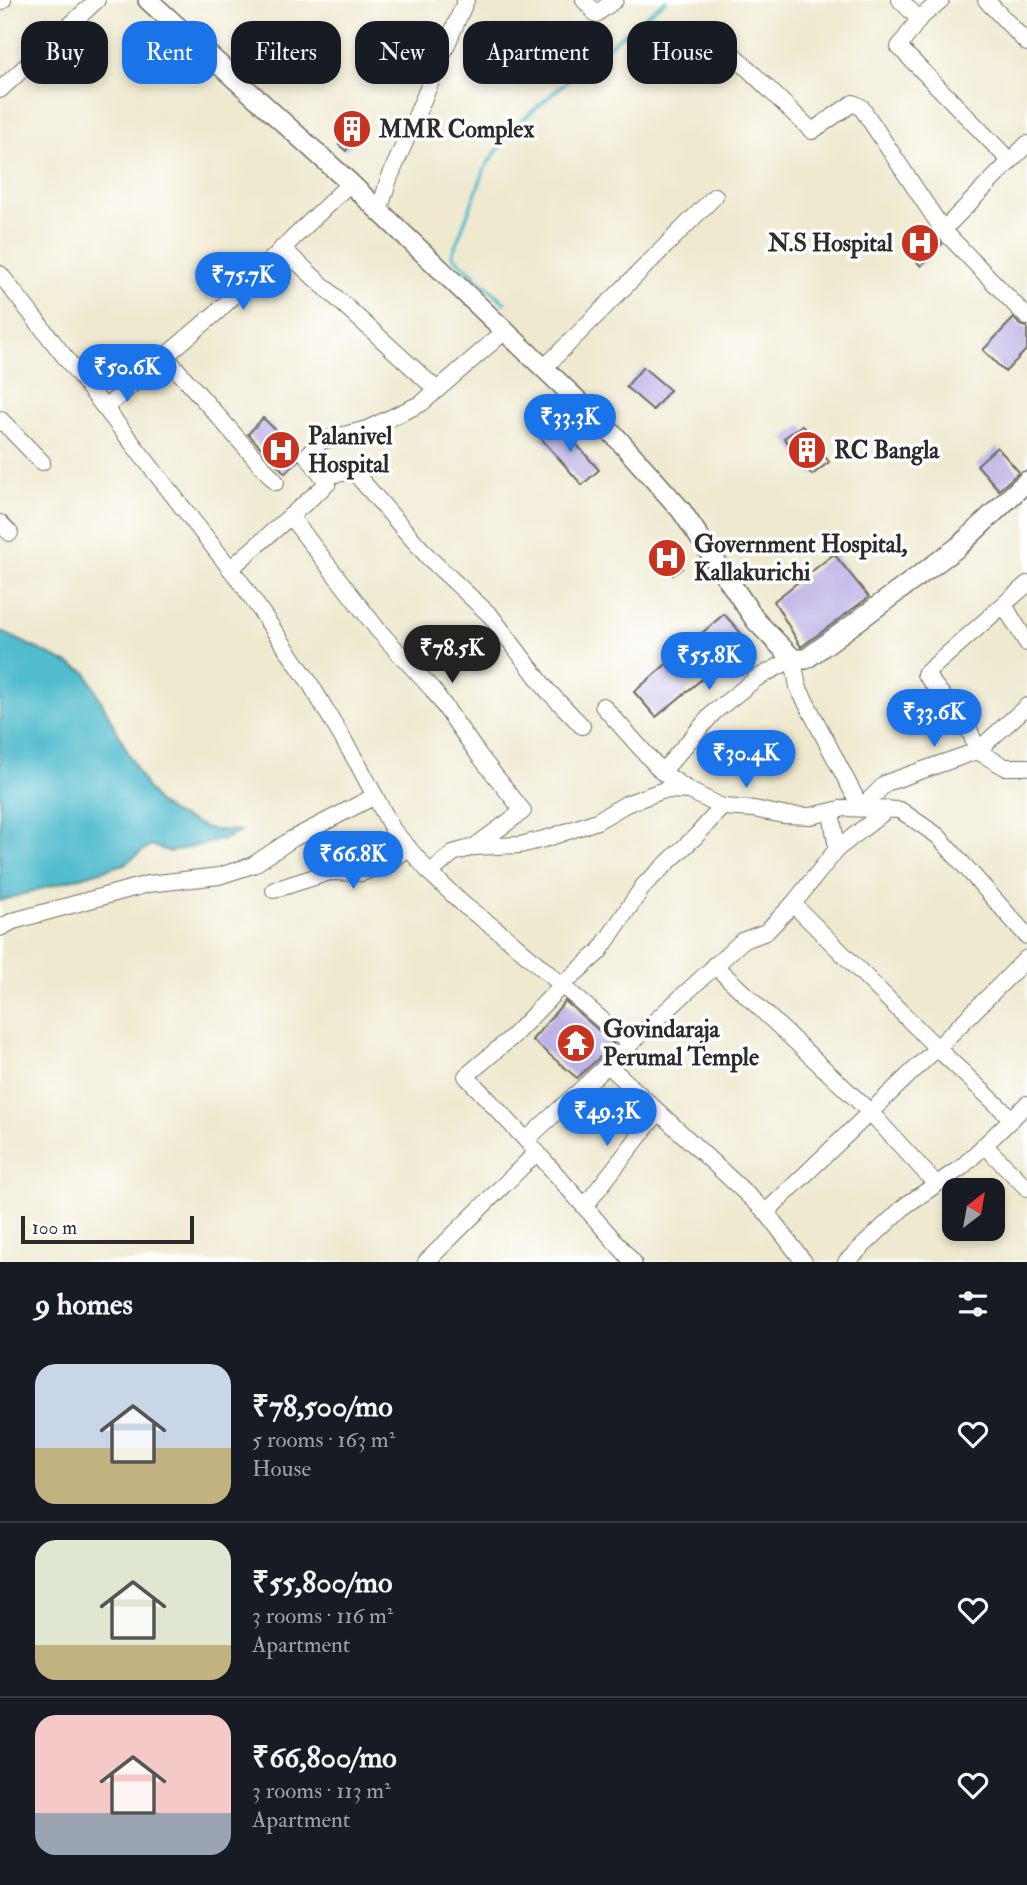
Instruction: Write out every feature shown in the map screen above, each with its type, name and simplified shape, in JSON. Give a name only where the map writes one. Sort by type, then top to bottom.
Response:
[{"type":"main road","points":[[148,0],[350,183],[617,438],[681,510],[756,621],[793,659],[806,659],[958,547],[1027,481]]},
{"type":"street","points":[[0,90],[97,0]]},
{"type":"street","points":[[379,211],[389,179],[466,0]]},
{"type":"street","points":[[584,0],[596,13],[615,0]]},
{"type":"street","points":[[900,0],[919,19]]},
{"type":"street","points":[[941,0],[919,19],[899,47],[1010,161]]},
{"type":"street","points":[[986,0],[1027,43]]},
{"type":"street","points":[[737,59],[812,131],[853,103],[861,107],[943,230],[1027,317]]},
{"type":"street","points":[[943,230],[1027,144]]},
{"type":"street","points":[[106,407],[217,312],[350,183]]},
{"type":"street","points":[[544,368],[715,196]]},
{"type":"street","points":[[282,248],[437,390]]},
{"type":"street","points":[[0,274],[230,569],[308,680],[393,830],[430,873],[464,906],[505,936],[630,1044]]},
{"type":"street","points":[[0,303],[13,292]]},
{"type":"street","points":[[230,569],[328,483],[307,456],[321,441],[368,429],[422,403],[505,331]]},
{"type":"street","points":[[165,356],[276,482]]},
{"type":"street","points":[[0,419],[42,462]]},
{"type":"street","points":[[322,475],[354,472],[429,558],[491,616],[547,690],[582,726]]},
{"type":"street","points":[[290,516],[377,630],[433,690],[523,811],[474,847]]},
{"type":"street","points":[[1027,584],[925,674],[970,728],[977,751],[1005,767],[1027,767]]},
{"type":"street","points":[[1003,605],[1027,643]]},
{"type":"street","points":[[662,772],[714,712],[757,678],[793,659],[799,687],[861,808]]},
{"type":"street","points":[[603,706],[662,772],[690,791],[722,807],[811,816],[861,808],[900,810],[938,836],[1027,936]]},
{"type":"street","points":[[861,808],[886,783],[977,751],[1027,706]]},
{"type":"street","points":[[430,873],[453,853],[474,847],[520,845],[548,838],[597,821],[626,804],[664,790],[690,791]]},
{"type":"street","points":[[0,928],[13,921],[148,884],[219,876],[253,865],[292,839],[375,796]]},
{"type":"street","points":[[633,1262],[532,1146],[466,1076],[512,1037],[561,986],[599,952],[644,886],[722,807]]},
{"type":"street","points":[[426,1262],[607,1065],[742,941],[766,932],[793,904],[837,849],[888,809]]},
{"type":"street","points":[[831,812],[837,849]]},
{"type":"street","points":[[274,890],[330,872],[361,873],[392,861],[408,847]]},
{"type":"street","points":[[793,904],[1011,1118]]},
{"type":"street","points":[[766,1212],[1027,958]]},
{"type":"street","points":[[715,965],[870,1112],[936,1184]]},
{"type":"street","points":[[607,1065],[766,1212],[804,1262]]},
{"type":"street","points":[[846,1262],[906,1205],[962,1167],[1027,1104]]},
{"type":"street","points":[[584,1206],[658,1112]]},
{"type":"street","points":[[984,1145],[1027,1188]]},
{"type":"water","points":[[0,631],[86,672],[144,783],[157,802],[172,813],[212,830],[241,831],[225,839],[170,852],[151,845],[124,864],[0,901]]},
{"type":"building","name":"MMR Complex","points":[[357,114],[367,123],[346,151],[339,145],[342,141],[336,135]]},
{"type":"building","points":[[924,227],[942,244],[921,266],[903,248]]},
{"type":"building","points":[[1014,318],[1020,325],[1027,327],[1027,349],[1005,372],[983,350]]},
{"type":"building","points":[[643,367],[670,390],[653,410],[626,387]]},
{"type":"building","points":[[263,418],[298,451],[298,460],[285,473],[248,434]]},
{"type":"building","points":[[557,422],[599,470],[582,485],[540,437]]},
{"type":"building","name":"RC Bangla","points":[[802,425],[829,462],[812,475],[784,438]]},
{"type":"building","points":[[997,447],[1019,472],[999,490],[977,465]]},
{"type":"building","points":[[666,547],[682,568],[673,575],[669,570],[666,573],[656,560],[659,558],[656,554]]},
{"type":"building","points":[[834,554],[869,597],[801,647],[774,601]]},
{"type":"building","points":[[724,614],[748,641],[656,717],[634,692]]},
{"type":"building","name":"Govindaraja Perumal Temple","points":[[565,1001],[614,1044],[577,1078],[532,1040]]},
{"type":"waterway","points":[[505,303],[452,255],[486,166],[513,128],[666,0]]},
{"type":"place","name":"MMR Complex","points":[[352,129]]},
{"type":"place","name":"N.S Hospital","points":[[920,243]]},
{"type":"place","name":"Palanivel Hospital","points":[[281,450]]},
{"type":"place","name":"RC Bangla","points":[[807,450]]},
{"type":"place","name":"Government Hospital, Kallakurichi","points":[[667,558]]},
{"type":"place","name":"Govindaraja Perumal Temple","points":[[576,1043]]}]
